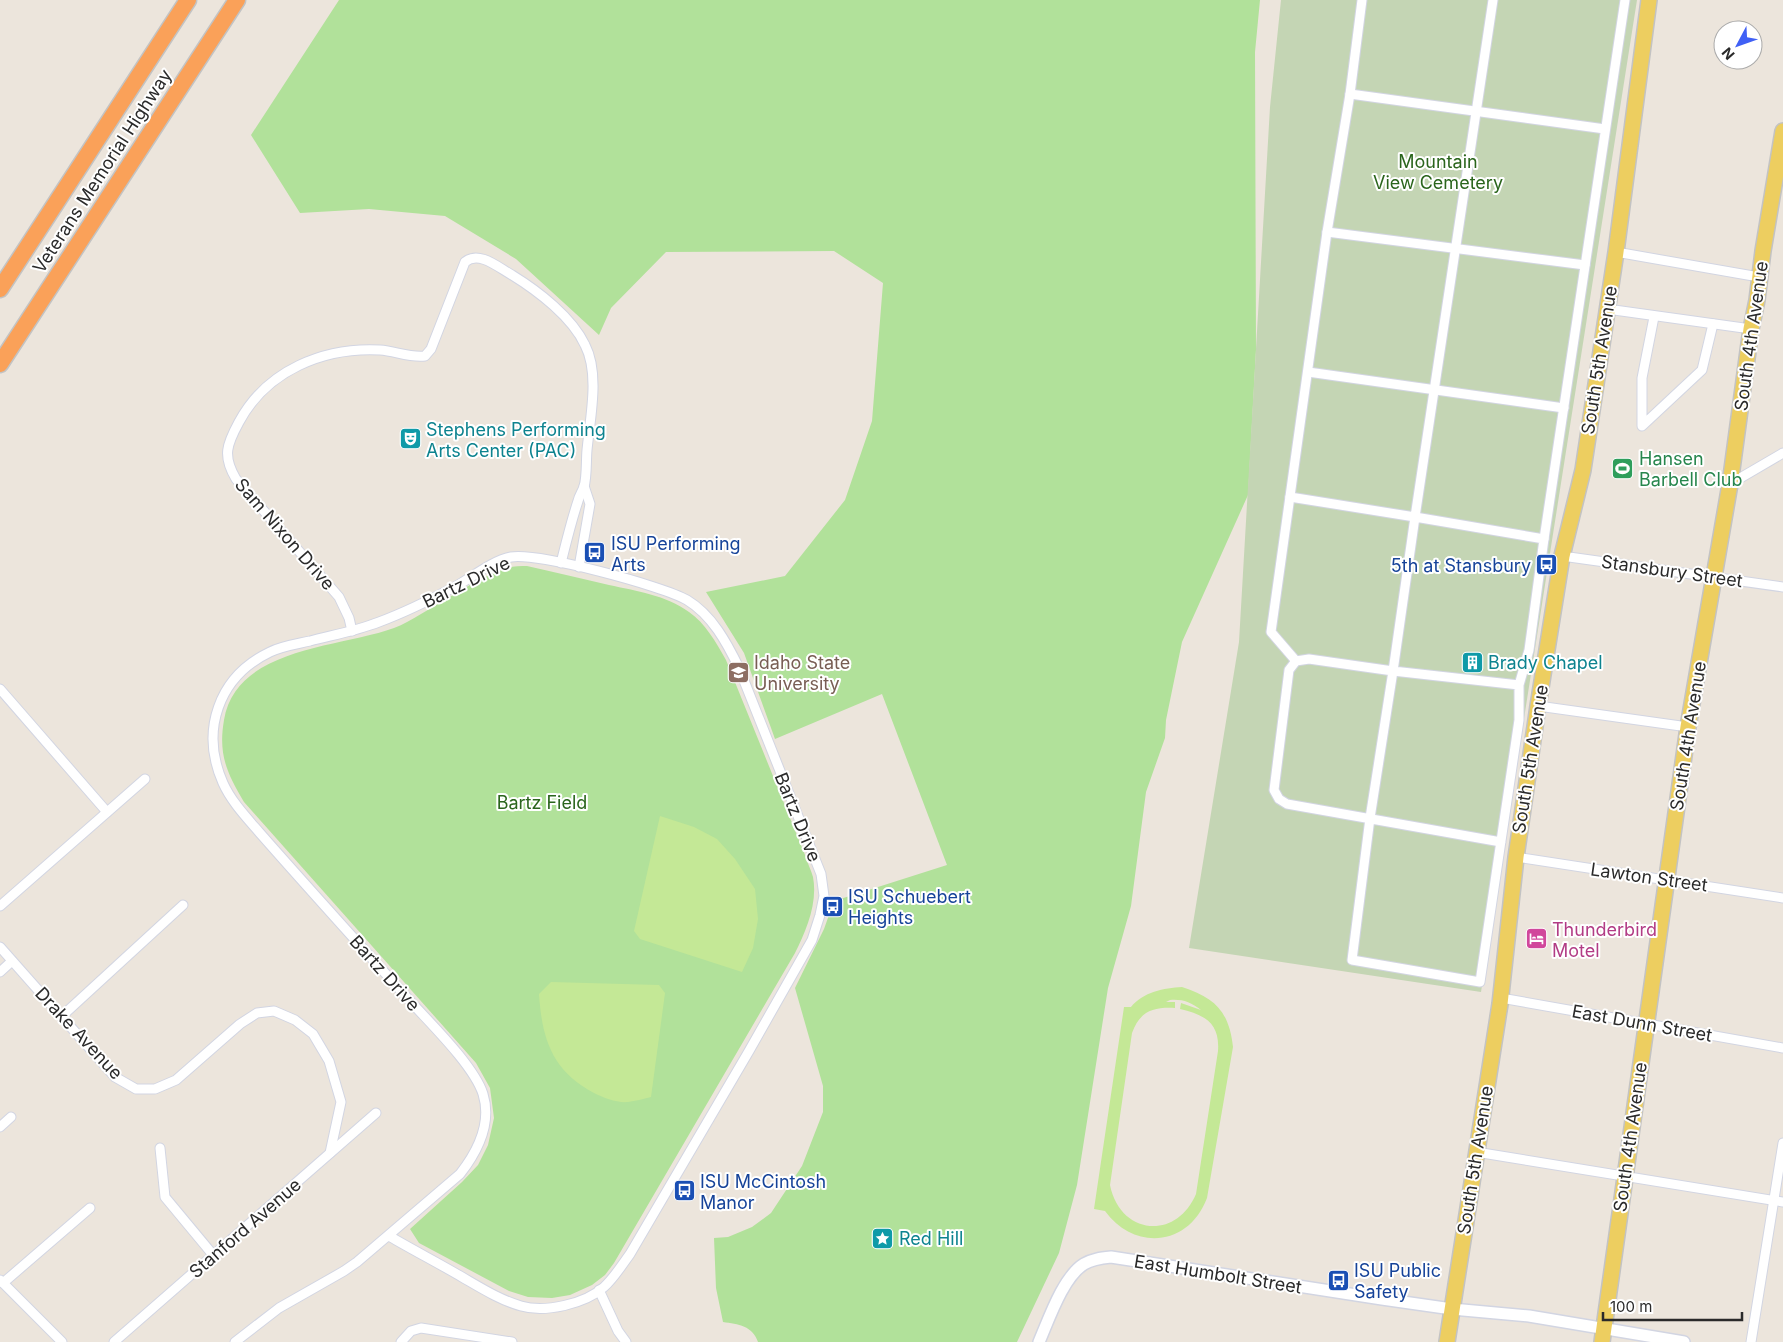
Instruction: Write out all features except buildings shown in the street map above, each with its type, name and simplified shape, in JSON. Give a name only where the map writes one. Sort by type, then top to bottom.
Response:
[{"type":"highway","name":"Veterans Memorial Highway","points":[[0,289],[188,0]]},
{"type":"highway","name":"Veterans Memorial Highway","points":[[0,364],[237,0]]},
{"type":"main road","name":"South 5th Avenue","points":[[1447,1342],[1501,998],[1516,857],[1538,706],[1562,556],[1583,470],[1616,252],[1649,0]]},
{"type":"main road","name":"South 4th Avenue","points":[[1603,1335],[1688,727],[1730,484],[1751,330],[1783,131]]},
{"type":"street","points":[[1296,661],[1271,632],[1328,232],[1350,94],[1362,0]]},
{"type":"street","points":[[1493,0],[1433,389],[1394,672],[1370,818],[1352,960],[1480,982],[1519,720],[1519,685],[1530,650],[1544,539],[1625,0]]},
{"type":"street","points":[[1350,94],[1605,129]]},
{"type":"street","points":[[1328,232],[1585,265]]},
{"type":"street","points":[[1616,252],[1759,277]]},
{"type":"street","name":"Sam Nixon Drive","points":[[352,631],[349,618],[339,598],[248,494],[230,469],[227,449],[230,439],[254,399],[289,370],[312,359],[338,352],[365,349],[388,350],[418,357],[425,356],[431,349],[465,262],[469,258],[476,256],[490,262],[543,297],[577,332],[591,358],[593,374],[584,486],[578,500],[561,563]]},
{"type":"street","points":[[1607,310],[1751,330]]},
{"type":"street","points":[[1654,316],[1642,378],[1642,426],[1702,370],[1713,324]]},
{"type":"street","points":[[1308,372],[1564,408]]},
{"type":"street","points":[[1730,484],[1783,453]]},
{"type":"street","name":"Sam Nixon Drive","points":[[579,567],[590,504],[584,486]]},
{"type":"street","points":[[1290,497],[1544,539]]},
{"type":"street","name":"Stansbury Street","points":[[1562,556],[1783,587]]},
{"type":"street","name":"Bartz Drive","points":[[235,1342],[279,1308],[344,1271],[389,1236],[456,1178],[472,1159],[480,1144],[486,1111],[483,1094],[475,1076],[444,1038],[259,832],[237,805],[223,783],[216,758],[214,738],[214,718],[222,696],[234,679],[250,664],[270,652],[352,631],[403,613],[511,557],[530,557],[579,567],[656,587],[681,597],[703,613],[716,627],[728,646],[739,668],[821,874],[824,896],[812,940],[630,1254],[616,1274],[599,1290],[587,1298],[569,1305],[548,1308],[522,1307],[501,1299],[389,1236]]},
{"type":"street","points":[[1501,842],[1287,804],[1279,798],[1274,790],[1289,670],[1296,661],[1309,659],[1394,672],[1519,685]]},
{"type":"street","points":[[0,689],[107,812]]},
{"type":"street","points":[[1538,706],[1688,727]]},
{"type":"street","points":[[0,906],[145,779]]},
{"type":"street","name":"Lawton Street","points":[[1516,857],[1783,898]]},
{"type":"street","points":[[62,1016],[183,905]]},
{"type":"street","name":"Drake Avenue","points":[[0,947],[115,1077],[136,1089],[155,1090],[176,1080],[240,1024],[257,1013],[274,1012],[295,1020],[313,1034],[329,1061],[336,1086],[340,1102],[330,1153]]},
{"type":"street","points":[[0,972],[12,962]]},
{"type":"street","name":"East Dunn Street","points":[[1501,998],[1783,1048]]},
{"type":"street","name":"Stanford Avenue","points":[[114,1342],[376,1113]]},
{"type":"street","points":[[0,1127],[11,1117]]},
{"type":"street","points":[[1751,1342],[1778,1201],[1783,1143]]},
{"type":"street","points":[[160,1148],[165,1197],[214,1256]]},
{"type":"street","points":[[1476,1152],[1778,1201]]},
{"type":"street","points":[[62,1342],[2,1281],[90,1208]]},
{"type":"street","name":"East Humbolt Street","points":[[1039,1342],[1063,1290],[1074,1272],[1080,1266],[1096,1259],[1111,1258],[1452,1309],[1528,1316],[1603,1335],[1684,1342]]},
{"type":"street","points":[[599,1290],[618,1331],[626,1342]]},
{"type":"street","points":[[401,1342],[411,1331],[421,1328],[512,1342]]},
{"type":"green space","points":[[339,0],[1260,0],[1255,52],[1256,350],[1248,495],[1182,642],[1166,720],[1165,738],[1146,792],[1131,906],[1108,988],[1077,1185],[1059,1253],[1017,1342],[758,1342],[753,1332],[749,1329],[723,1322],[716,1288],[714,1238],[728,1237],[752,1227],[771,1213],[802,1166],[823,1112],[823,1086],[795,988],[824,929],[834,901],[947,865],[882,694],[775,739],[744,653],[706,592],[785,576],[845,500],[872,421],[883,283],[834,251],[666,252],[611,308],[599,335],[516,259],[445,216],[369,209],[300,213],[251,135]]},
{"type":"green space","name":"Mountain View Cemetery","points":[[1281,0],[1637,0],[1481,992],[1189,948],[1239,642],[1270,107]]},
{"type":"green space","name":"Bartz Field","points":[[527,566],[671,601],[695,616],[705,627],[726,660],[805,855],[813,877],[814,887],[810,916],[795,953],[614,1263],[605,1275],[592,1285],[570,1295],[552,1298],[528,1297],[509,1291],[419,1243],[410,1229],[478,1165],[488,1145],[494,1118],[490,1088],[476,1063],[244,802],[225,763],[222,744],[224,720],[232,696],[248,678],[269,664],[293,654],[397,627],[487,576],[510,567]]},
{"type":"green space","points":[[660,816],[694,827],[717,839],[735,859],[755,889],[758,919],[753,948],[742,972],[640,939],[634,931]]},
{"type":"green space","points":[[551,982],[659,985],[665,993],[651,1097],[628,1102],[611,1100],[594,1093],[568,1075],[552,1052],[543,1025],[539,994]]},
{"type":"green space","points":[[1182,987],[1194,991],[1212,1001],[1224,1015],[1233,1047],[1207,1198],[1199,1214],[1188,1226],[1175,1234],[1160,1238],[1146,1238],[1131,1233],[1117,1224],[1105,1211],[1094,1209],[1124,1007],[1131,1007],[1148,994]],"holes":[[[1174,1000],[1186,1002],[1201,1010],[1181,1003],[1180,1009],[1197,1014],[1213,1027],[1218,1041],[1218,1051],[1196,1194],[1187,1209],[1176,1219],[1163,1225],[1149,1226],[1136,1222],[1125,1214],[1116,1202],[1110,1185],[1132,1033],[1143,1015],[1160,1008],[1175,1008],[1175,1002],[1166,1002]]]},
{"type":"place","name":"Stephens Performing Arts Center (PAC)","points":[[410,439]]},
{"type":"place","name":"Hansen Barbell Club","points":[[1623,468]]},
{"type":"place","name":"ISU Performing Arts","points":[[595,553]]},
{"type":"place","name":"5th at Stansbury","points":[[1547,565]]},
{"type":"place","name":"Brady Chapel","points":[[1472,662]]},
{"type":"place","name":"Idaho State University","points":[[738,672]]},
{"type":"place","name":"ISU Schuebert Heights","points":[[832,906]]},
{"type":"place","name":"Thunderbird Motel","points":[[1536,939]]},
{"type":"place","name":"ISU McCintosh Manor","points":[[684,1191]]},
{"type":"place","name":"Red Hill","points":[[883,1238]]},
{"type":"place","name":"ISU Public Safety","points":[[1338,1280]]}]
